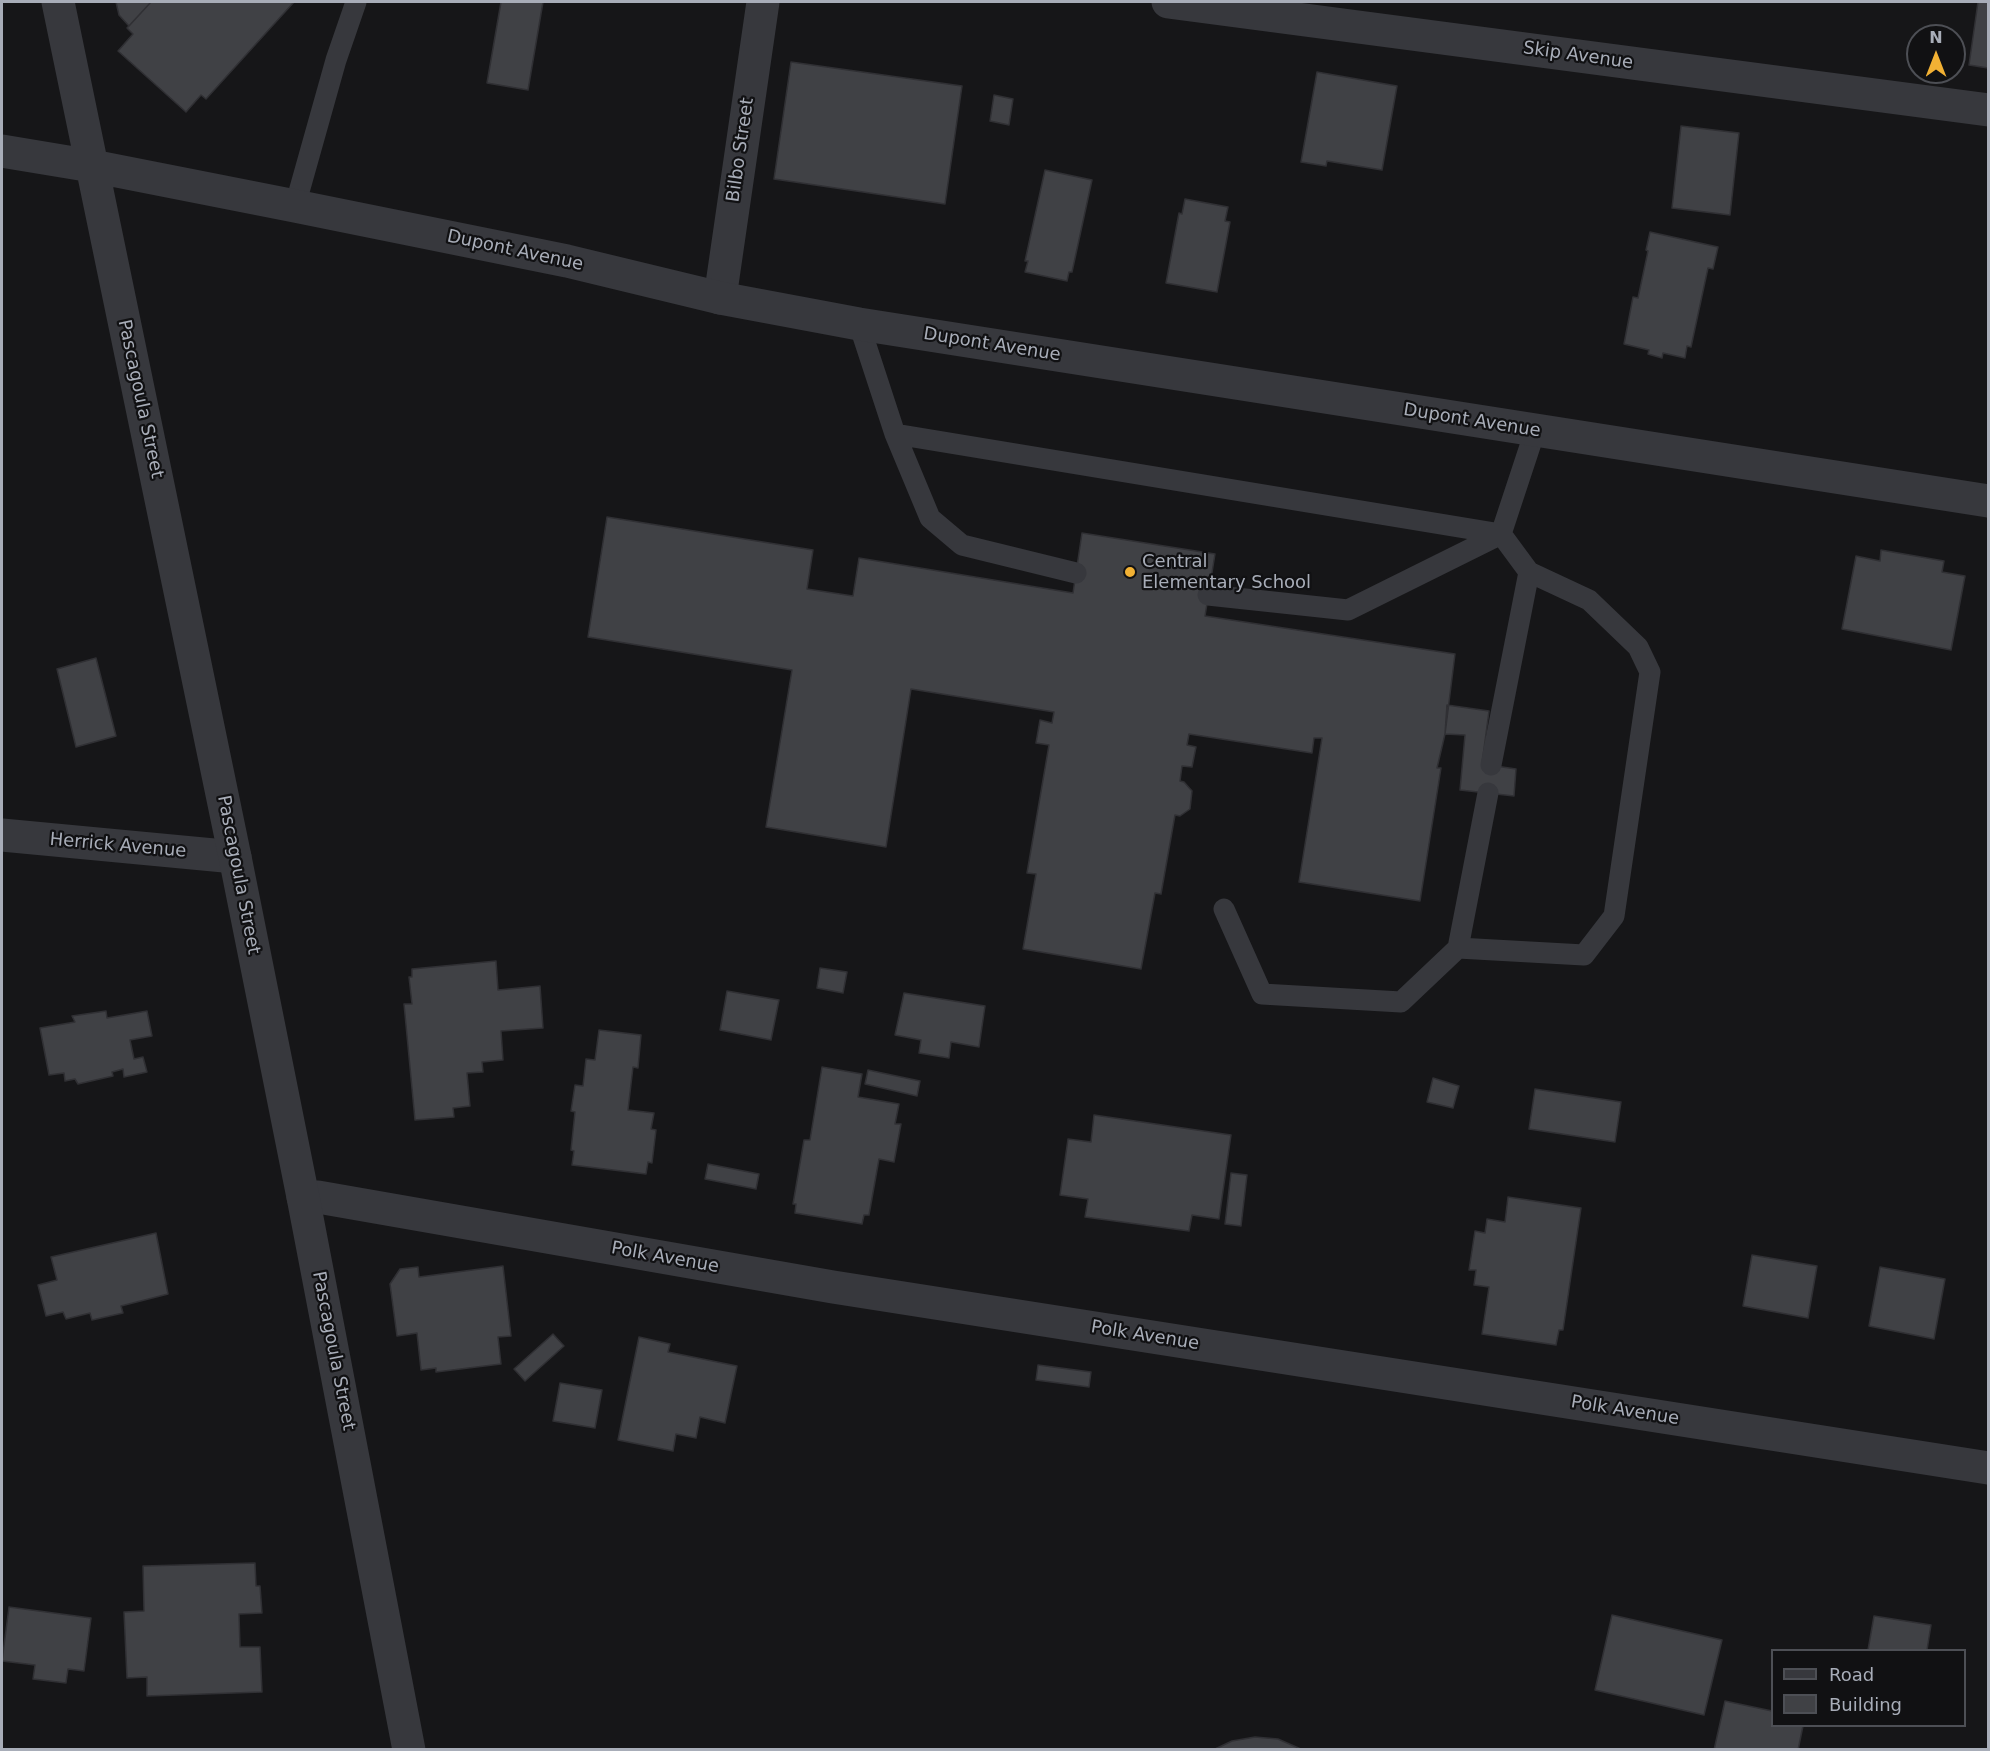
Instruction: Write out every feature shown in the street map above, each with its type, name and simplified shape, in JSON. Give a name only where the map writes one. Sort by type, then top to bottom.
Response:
[{"type":"street","name":"Pascagoula Street","points":[[58,2],[235,857],[409,1749]]},
{"type":"street","name":"Bilbo Street","points":[[720,298],[763,2]]},
{"type":"street","name":"Skip Avenue","points":[[1168,2],[1989,110]]},
{"type":"street","name":"Dupont Avenue","points":[[2,151],[92,166],[567,261],[720,298],[859,324],[1989,501]]},
{"type":"street","name":"Herrick Avenue","points":[[2,835],[235,857]]},
{"type":"street","name":"Polk Avenue","points":[[303,1197],[330,1199],[833,1287],[1989,1468]]},
{"type":"lane","points":[[294,206],[336,60],[356,2]]},
{"type":"lane","points":[[859,324],[895,434],[930,519],[962,545],[1076,573]]},
{"type":"lane","points":[[1208,595],[1348,610],[1501,534],[1535,431]]},
{"type":"lane","points":[[895,434],[1501,534],[1529,572],[1588,600],[1638,647],[1650,672],[1614,915],[1584,956],[1458,948]]},
{"type":"lane","points":[[1491,765],[1529,572]]},
{"type":"lane","points":[[1224,909],[1262,994],[1401,1002],[1458,948],[1488,793]]},
{"type":"building","points":[[116,2],[151,2],[129,26],[119,15]]},
{"type":"building","points":[[151,2],[294,2],[206,99],[201,95],[186,112],[118,51],[133,34],[127,28]]},
{"type":"building","points":[[501,2],[543,2],[528,90],[487,83]]},
{"type":"building","points":[[1978,2],[1988,2],[1988,68],[1969,65]]},
{"type":"building","points":[[791,62],[962,86],[945,204],[774,179]]},
{"type":"building","points":[[1317,72],[1397,86],[1382,170],[1327,161],[1326,166],[1301,162]]},
{"type":"building","points":[[994,95],[1013,99],[1009,125],[990,121]]},
{"type":"building","points":[[1681,126],[1739,133],[1730,215],[1672,208]]},
{"type":"building","points":[[1045,170],[1092,180],[1072,272],[1069,272],[1067,281],[1025,272],[1028,261],[1025,261]]},
{"type":"building","points":[[1185,199],[1228,207],[1225,221],[1230,222],[1217,292],[1166,283],[1179,213],[1182,214]]},
{"type":"building","points":[[1650,232],[1718,247],[1713,269],[1708,268],[1691,347],[1687,346],[1685,358],[1663,353],[1662,358],[1648,354],[1649,350],[1624,344],[1633,297],[1638,298]]},
{"type":"building","points":[[607,517],[813,550],[807,589],[853,596],[859,558],[1073,593],[1082,533],[1215,554],[1205,616],[1455,654],[1445,734],[1437,768],[1441,768],[1420,901],[1299,882],[1322,738],[1314,738],[1312,753],[1189,734],[1187,745],[1196,747],[1192,767],[1182,766],[1180,781],[1192,791],[1190,809],[1180,816],[1175,815],[1161,894],[1155,893],[1141,969],[1023,949],[1036,874],[1027,873],[1049,745],[1036,743],[1040,720],[1052,723],[1054,712],[911,689],[886,847],[766,827],[792,670],[588,637]]},
{"type":"building","points":[[1881,550],[1944,561],[1942,572],[1965,576],[1951,650],[1842,629],[1856,556],[1880,561]]},
{"type":"building","points":[[96,658],[116,736],[76,747],[57,669]]},
{"type":"building","points":[[1447,705],[1489,711],[1482,764],[1516,769],[1514,796],[1460,790],[1465,735],[1445,734]]},
{"type":"building","points":[[496,961],[498,990],[540,986],[543,1028],[501,1031],[503,1060],[482,1062],[483,1072],[467,1073],[470,1106],[453,1108],[454,1117],[415,1120],[404,1004],[412,1004],[409,977],[412,977],[412,969]]},
{"type":"building","points":[[820,968],[847,972],[843,993],[817,988]]},
{"type":"building","points":[[727,991],[779,1000],[771,1040],[720,1030]]},
{"type":"building","points":[[904,993],[985,1006],[979,1047],[951,1042],[949,1058],[919,1053],[921,1040],[895,1035]]},
{"type":"building","points":[[106,1011],[107,1018],[147,1011],[152,1036],[130,1040],[134,1059],[143,1057],[147,1072],[124,1077],[123,1069],[112,1072],[113,1076],[78,1084],[75,1079],[65,1081],[64,1073],[49,1075],[40,1028],[75,1022],[72,1016]]},
{"type":"building","points":[[599,1030],[641,1035],[638,1068],[633,1067],[628,1110],[654,1113],[651,1129],[656,1130],[652,1163],[648,1162],[646,1174],[572,1165],[574,1151],[571,1150],[575,1112],[571,1111],[575,1085],[583,1086],[586,1059],[595,1060]]},
{"type":"building","points":[[822,1067],[862,1074],[858,1097],[899,1104],[895,1124],[901,1124],[894,1162],[879,1159],[869,1215],[864,1215],[862,1224],[795,1213],[796,1204],[793,1204],[804,1140],[810,1140]]},
{"type":"building","points":[[868,1070],[920,1081],[917,1096],[865,1084]]},
{"type":"building","points":[[1433,1078],[1459,1086],[1453,1108],[1427,1102]]},
{"type":"building","points":[[1535,1089],[1621,1102],[1615,1142],[1529,1129]]},
{"type":"building","points":[[1094,1115],[1231,1135],[1219,1219],[1192,1215],[1189,1231],[1085,1217],[1088,1199],[1060,1195],[1068,1139],[1091,1142]]},
{"type":"building","points":[[708,1164],[759,1174],[756,1189],[705,1179]]},
{"type":"building","points":[[1231,1173],[1247,1175],[1241,1226],[1225,1224]]},
{"type":"building","points":[[1508,1197],[1581,1208],[1563,1330],[1559,1330],[1556,1345],[1482,1334],[1489,1287],[1474,1285],[1476,1270],[1469,1270],[1475,1231],[1485,1233],[1487,1219],[1505,1222]]},
{"type":"building","points":[[156,1233],[168,1294],[121,1306],[123,1313],[92,1320],[90,1313],[66,1319],[63,1312],[46,1316],[38,1285],[57,1280],[51,1257]]},
{"type":"building","points":[[1752,1255],[1817,1266],[1808,1318],[1743,1306]]},
{"type":"building","points":[[503,1266],[511,1336],[498,1337],[501,1364],[436,1372],[436,1368],[421,1370],[417,1333],[397,1336],[390,1284],[400,1269],[418,1267],[419,1277]]},
{"type":"building","points":[[1880,1267],[1945,1279],[1934,1339],[1869,1326]]},
{"type":"building","points":[[553,1334],[564,1346],[525,1381],[514,1369]]},
{"type":"building","points":[[639,1337],[670,1344],[668,1352],[737,1366],[725,1423],[700,1417],[696,1438],[676,1434],[673,1451],[618,1440]]},
{"type":"building","points":[[1038,1365],[1091,1372],[1089,1387],[1036,1380]]},
{"type":"building","points":[[560,1383],[602,1390],[595,1428],[553,1421]]},
{"type":"building","points":[[255,1563],[256,1586],[260,1586],[262,1613],[239,1614],[240,1647],[260,1647],[262,1692],[147,1696],[147,1677],[127,1678],[124,1612],[144,1611],[143,1566]]},
{"type":"building","points":[[9,1607],[91,1618],[84,1671],[68,1669],[66,1683],[33,1679],[35,1665],[2,1661]]},
{"type":"building","points":[[1612,1615],[1722,1640],[1704,1715],[1595,1690]]},
{"type":"building","points":[[1874,1616],[1931,1625],[1927,1649],[1868,1649]]},
{"type":"building","points":[[1725,1701],[1771,1711],[1771,1727],[1803,1727],[1798,1750],[1714,1750]]},
{"type":"building","points":[[1255,1737],[1278,1739],[1303,1750],[1213,1750],[1232,1741]]},
{"type":"place","name":"Central Elementary School","points":[[1130,572]]}]
